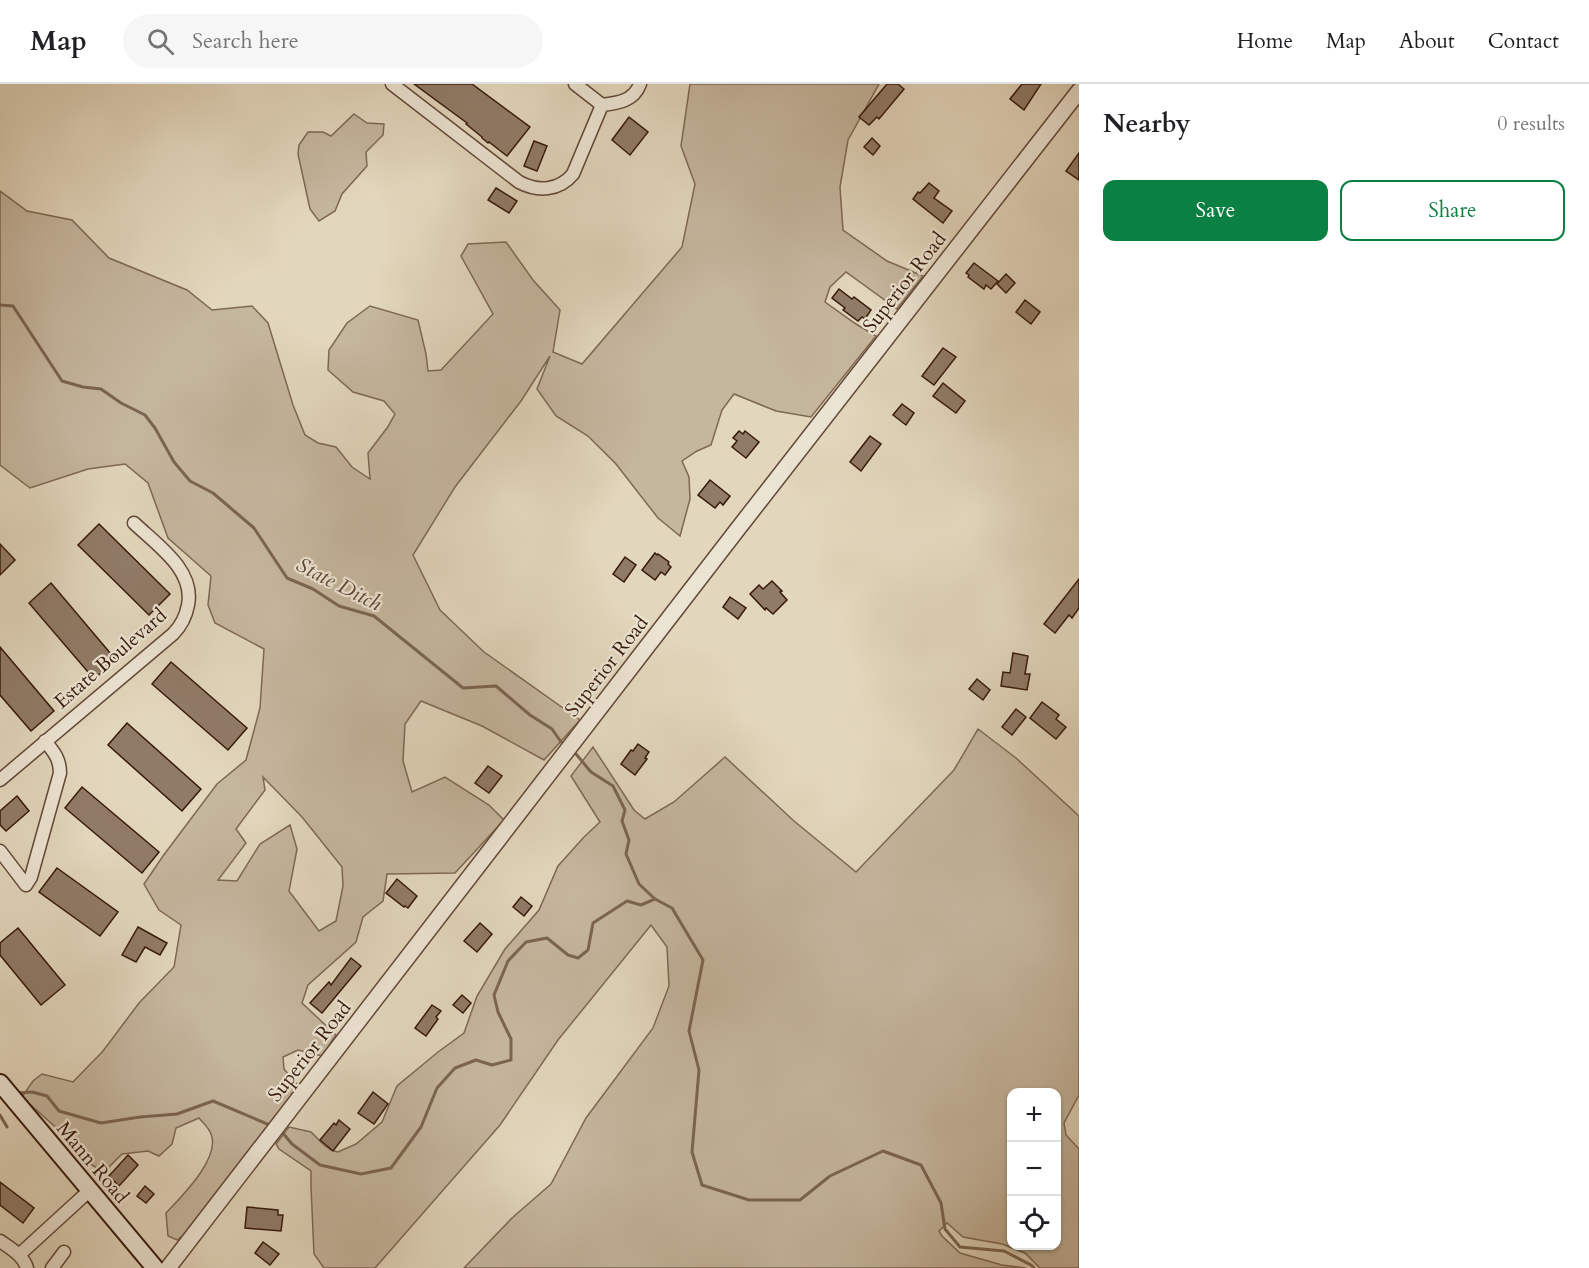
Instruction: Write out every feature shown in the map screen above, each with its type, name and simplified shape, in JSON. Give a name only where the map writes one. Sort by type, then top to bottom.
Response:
[{"type":"main road","name":"Mann Road","points":[[0,1083],[154,1268]]},
{"type":"street","points":[[393,84],[519,182],[536,188],[548,188],[562,184],[573,174],[603,105]]},
{"type":"street","points":[[575,84],[603,105],[623,102],[632,96],[640,84]]},
{"type":"street","name":"Superior Road","points":[[168,1268],[729,539],[1079,92]]},
{"type":"street","name":"Estate Boulevard","points":[[0,780],[180,626],[185,616],[189,596],[184,575],[176,563],[134,523]]},
{"type":"street","points":[[0,851],[26,885],[31,877],[60,772],[57,756],[45,741]]},
{"type":"street","points":[[19,1255],[89,1191]]},
{"type":"street","points":[[0,1241],[19,1255],[27,1268]]},
{"type":"street","points":[[52,1268],[64,1252]]},
{"type":"shaded area","points":[[690,84],[879,84],[848,140],[840,187],[843,230],[887,261],[923,276],[897,309],[846,272],[830,287],[825,302],[876,336],[811,417],[776,411],[734,394],[722,410],[711,445],[682,461],[689,477],[690,499],[680,536],[658,518],[616,464],[588,436],[556,416],[537,389],[550,356],[521,401],[455,487],[413,555],[440,610],[484,652],[580,720],[544,760],[482,726],[421,701],[405,724],[403,761],[412,792],[445,777],[489,805],[504,820],[455,873],[387,874],[383,901],[363,917],[356,942],[308,985],[302,1003],[336,1035],[322,1056],[298,1050],[283,1057],[284,1069],[300,1088],[192,1229],[177,1240],[168,1236],[166,1213],[198,1176],[213,1144],[211,1134],[199,1118],[176,1128],[172,1144],[159,1156],[148,1151],[122,1154],[104,1172],[80,1158],[62,1133],[22,1097],[33,1081],[42,1074],[73,1082],[103,1051],[139,1003],[174,967],[181,925],[159,910],[144,884],[217,784],[246,760],[260,708],[264,649],[215,623],[208,605],[211,576],[168,538],[148,483],[125,464],[88,469],[30,488],[0,465],[0,191],[27,211],[72,220],[109,258],[187,290],[212,310],[252,306],[268,323],[293,405],[305,435],[318,443],[336,447],[352,467],[370,479],[368,453],[395,414],[384,401],[353,392],[328,370],[329,350],[347,323],[370,306],[418,320],[428,371],[441,370],[493,314],[461,256],[468,244],[506,242],[533,280],[560,310],[553,352],[582,364],[682,247],[695,184],[681,146]],"holes":[[[263,777],[302,817],[342,867],[343,886],[336,921],[319,931],[289,891],[297,849],[290,825],[260,844],[237,881],[218,880],[246,843],[236,829],[265,790]]]},
{"type":"shaded area","points":[[354,114],[367,123],[384,124],[383,135],[366,152],[367,166],[342,194],[335,211],[319,221],[310,209],[298,154],[299,145],[308,132],[323,132],[331,136]]},
{"type":"shaded area","points":[[978,729],[1016,758],[1079,816],[1079,1095],[1064,1123],[1066,1135],[1079,1149],[1079,1268],[1040,1268],[1025,1253],[1017,1250],[1061,1250],[1061,1088],[1007,1088],[1007,1246],[963,1237],[947,1223],[939,1231],[960,1253],[1002,1265],[1026,1268],[464,1268],[512,1218],[551,1184],[586,1118],[653,1028],[669,986],[667,947],[651,925],[558,1040],[500,1125],[375,1268],[324,1268],[314,1254],[311,1171],[279,1149],[276,1144],[289,1127],[311,1132],[324,1145],[338,1152],[356,1144],[382,1122],[397,1086],[464,1033],[477,996],[505,949],[539,910],[558,866],[600,822],[571,776],[593,747],[634,810],[645,819],[674,802],[725,757],[794,821],[856,872],[954,770]]},
{"type":"building","points":[[414,84],[472,84],[530,127],[507,156]]},
{"type":"building","points":[[887,84],[898,84],[904,89],[879,119],[877,117],[869,125],[859,117]]},
{"type":"building","points":[[1022,84],[1041,84],[1024,110],[1010,99]]},
{"type":"building","points":[[629,117],[648,132],[630,155],[612,140]]},
{"type":"building","points":[[872,138],[880,146],[873,155],[864,147]]},
{"type":"building","points":[[534,141],[547,146],[537,171],[524,166]]},
{"type":"building","points":[[1079,153],[1079,180],[1066,171]]},
{"type":"building","points":[[929,183],[939,191],[934,198],[952,211],[943,223],[913,199]]},
{"type":"building","points":[[496,188],[517,201],[509,213],[488,200]]},
{"type":"building","points":[[974,263],[998,281],[991,289],[986,285],[984,289],[968,277],[966,273]]},
{"type":"building","points":[[1006,274],[1015,283],[1006,293],[997,284]]},
{"type":"building","points":[[839,289],[871,310],[865,319],[862,317],[858,321],[832,298]]},
{"type":"building","points":[[1025,300],[1040,312],[1031,324],[1016,312]]},
{"type":"building","points":[[943,348],[956,357],[934,385],[922,376]]},
{"type":"building","points":[[943,383],[965,401],[956,413],[933,396]]},
{"type":"building","points":[[902,404],[914,413],[906,425],[893,415]]},
{"type":"building","points":[[739,431],[743,434],[745,431],[759,442],[746,458],[732,447],[737,441],[733,438]]},
{"type":"building","points":[[870,436],[881,444],[861,471],[850,462]]},
{"type":"building","points":[[710,480],[730,496],[723,505],[720,502],[715,508],[698,495]]},
{"type":"building","points":[[99,524],[170,594],[149,615],[78,545]]},
{"type":"building","points":[[0,544],[15,560],[0,575]]},
{"type":"building","points":[[655,553],[669,562],[671,567],[665,575],[661,572],[655,580],[642,570]]},
{"type":"building","points":[[625,557],[636,565],[624,582],[613,574]]},
{"type":"building","points":[[1079,579],[1079,608],[1072,618],[1069,615],[1055,633],[1044,624]]},
{"type":"building","points":[[772,581],[787,600],[773,614],[766,608],[765,610],[750,594],[759,585],[763,589]]},
{"type":"building","points":[[51,583],[116,660],[94,679],[29,603]]},
{"type":"building","points":[[730,597],[746,608],[738,619],[723,607]]},
{"type":"building","points":[[0,647],[54,711],[31,731],[0,695]]},
{"type":"building","points":[[1013,653],[1028,656],[1025,674],[1030,674],[1027,690],[1001,686],[1003,672],[1010,673]]},
{"type":"building","points":[[171,662],[247,728],[228,750],[152,684]]},
{"type":"building","points":[[977,679],[990,690],[983,700],[969,689]]},
{"type":"building","points":[[1042,702],[1059,715],[1056,719],[1066,727],[1056,739],[1030,718]]},
{"type":"building","points":[[1016,709],[1026,717],[1012,735],[1002,727]]},
{"type":"building","points":[[127,723],[201,789],[182,811],[108,745]]},
{"type":"building","points":[[638,744],[649,752],[645,758],[647,759],[635,775],[621,764]]},
{"type":"building","points":[[488,766],[502,776],[489,793],[475,783]]},
{"type":"building","points":[[82,787],[159,852],[142,873],[65,808]]},
{"type":"building","points":[[17,796],[29,811],[6,831],[0,825],[0,811]]},
{"type":"building","points":[[57,868],[118,912],[100,936],[39,892]]},
{"type":"building","points":[[397,879],[417,896],[408,908],[386,893]]},
{"type":"building","points":[[521,897],[532,906],[524,916],[513,907]]},
{"type":"building","points":[[480,923],[492,934],[477,952],[464,941]]},
{"type":"building","points":[[138,927],[167,943],[160,955],[145,947],[136,962],[122,955]]},
{"type":"building","points":[[18,928],[65,985],[41,1005],[0,955],[0,943]]},
{"type":"building","points":[[351,958],[361,966],[322,1013],[310,1003],[329,982],[331,985]]},
{"type":"building","points":[[462,995],[471,1003],[463,1013],[453,1005]]},
{"type":"building","points":[[432,1005],[441,1011],[426,1036],[415,1028]]},
{"type":"building","points":[[373,1092],[388,1104],[374,1124],[358,1113]]},
{"type":"building","points":[[339,1120],[350,1129],[333,1151],[320,1140]]},
{"type":"building","points":[[128,1155],[138,1165],[119,1186],[109,1176]]},
{"type":"building","points":[[0,1182],[34,1208],[23,1223],[0,1205]]},
{"type":"building","points":[[145,1186],[154,1194],[146,1203],[137,1196]]},
{"type":"building","points":[[247,1207],[278,1210],[278,1215],[283,1215],[281,1231],[245,1228]]},
{"type":"building","points":[[263,1242],[279,1254],[270,1265],[255,1253]]},
{"type":"waterway","name":"State Ditch","points":[[0,305],[13,306],[62,381],[101,389],[121,403],[145,415],[174,462],[190,481],[213,493],[254,528],[287,578],[313,589],[339,606],[374,616],[463,688],[496,686],[530,715],[552,729],[561,742]]},
{"type":"waterway","name":"State Ditch","points":[[576,754],[591,772],[613,786],[625,810],[622,821],[629,840],[626,854],[639,884],[655,899],[672,908],[703,960],[689,1031],[699,1070],[692,1152],[702,1185],[749,1200],[800,1200],[830,1176],[883,1151],[921,1165],[941,1203],[945,1229],[960,1247],[1004,1251],[1034,1268]]},
{"type":"waterway","points":[[282,1132],[292,1144],[320,1165],[361,1174],[391,1168],[421,1127],[437,1088],[455,1068],[476,1060],[492,1065],[511,1060],[511,1039],[498,1012],[494,995],[508,961],[526,942],[547,938],[568,955],[578,958],[588,950],[593,923],[627,901],[641,905],[655,899]]},
{"type":"waterway","points":[[17,1093],[32,1092],[47,1096],[59,1111],[101,1123],[177,1114],[213,1101],[272,1126]]},
{"type":"waterway","points":[[0,1115],[7,1127]]}]
